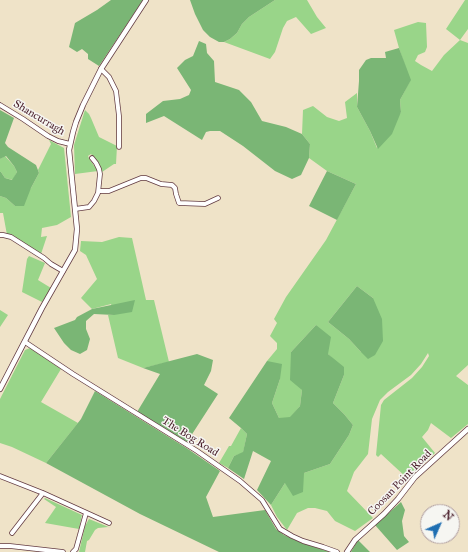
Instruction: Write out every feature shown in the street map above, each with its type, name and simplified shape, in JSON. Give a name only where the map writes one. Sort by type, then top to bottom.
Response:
[{"type":"street","points":[[0,389],[74,250],[77,229],[69,150],[83,104],[101,69],[146,0]]},
{"type":"street","points":[[101,69],[109,77],[116,91],[119,116],[119,147]]},
{"type":"street","name":"Shancurragh","points":[[0,105],[52,138],[70,144]]},
{"type":"street","points":[[75,209],[89,207],[99,191],[99,169],[92,158]]},
{"type":"street","points":[[99,191],[108,191],[141,178],[146,178],[161,184],[172,185],[175,188],[179,203],[205,204],[218,198]]},
{"type":"street","points":[[0,235],[11,237],[63,271]]},
{"type":"street","name":"The Bog Road","points":[[25,342],[73,374],[197,451],[240,481],[262,500],[280,529],[303,541],[337,552]]},
{"type":"street","name":"Coosan Point Road","points":[[347,552],[355,540],[384,514],[416,476],[468,429]]},
{"type":"street","points":[[0,476],[43,493],[109,523]]},
{"type":"street","points":[[12,532],[43,493]]},
{"type":"street","points":[[73,552],[76,549],[86,513]]},
{"type":"street","points":[[0,546],[63,552]]},
{"type":"green space","points":[[111,0],[143,0],[99,66],[88,59],[88,54],[82,49],[77,52],[69,47],[75,23]]},
{"type":"green space","points":[[190,0],[275,0],[249,17],[242,24],[237,33],[230,39],[224,42],[219,42],[210,37],[203,30]]},
{"type":"green space","points":[[275,0],[307,0],[317,17],[326,28],[311,34],[296,17],[287,21],[283,28],[275,52],[270,59],[224,42],[237,33],[242,24],[249,17]]},
{"type":"green space","points":[[465,0],[468,0],[468,29],[460,40],[446,29]]},
{"type":"green space","points":[[418,22],[426,23],[427,47],[425,52],[418,55],[415,61],[432,71],[444,55],[460,40],[468,43],[468,365],[456,376],[468,385],[468,424],[451,438],[431,423],[428,430],[422,437],[435,453],[407,478],[381,454],[378,457],[376,455],[381,405],[384,400],[412,378],[422,367],[429,356],[428,353],[411,375],[388,392],[380,400],[372,419],[368,454],[354,472],[347,491],[373,518],[355,531],[335,521],[327,511],[308,508],[297,513],[287,530],[277,517],[271,505],[285,483],[304,473],[330,464],[349,435],[353,425],[333,403],[344,375],[328,354],[316,325],[291,352],[302,390],[300,406],[290,418],[279,418],[272,403],[280,379],[267,361],[277,349],[277,343],[270,336],[277,323],[274,319],[286,297],[326,240],[356,184],[327,171],[309,158],[310,144],[302,134],[303,110],[313,106],[327,117],[339,121],[347,118],[345,102],[357,93],[357,107],[377,148],[401,112],[400,100],[410,81],[394,30]],"holes":[[[357,286],[373,298],[361,352],[349,339],[328,322]]]},
{"type":"green space","points":[[199,41],[206,44],[207,53],[214,61],[215,82],[239,90],[251,102],[262,121],[286,127],[302,134],[310,144],[309,158],[301,175],[292,179],[275,171],[243,146],[220,131],[206,132],[202,140],[164,116],[146,123],[146,114],[163,101],[180,99],[189,95],[191,90],[177,68],[185,60],[193,56]]},
{"type":"green space","points":[[399,48],[411,80],[400,100],[401,112],[392,134],[378,149],[357,107],[359,70],[366,60],[371,58],[386,58],[385,52]]},
{"type":"green space","points":[[0,110],[14,118],[5,143],[8,147],[36,165],[39,173],[24,206],[15,206],[6,198],[0,196],[0,172],[5,178],[12,180],[17,172],[6,156],[0,159]]},
{"type":"green space","points":[[85,110],[89,114],[99,137],[117,146],[116,164],[102,172],[98,162],[91,154],[88,156],[98,171],[75,174],[74,145]]},
{"type":"green space","points":[[49,140],[64,148],[71,217],[57,225],[42,228],[41,237],[47,236],[41,254],[7,235],[3,213],[0,213],[0,196],[6,198],[15,206],[31,188],[51,144]]},
{"type":"green space","points":[[5,156],[17,172],[13,180],[5,178],[0,172],[0,159]]},
{"type":"green space","points":[[327,171],[356,184],[337,220],[309,206]]},
{"type":"green space","points":[[119,237],[132,238],[146,300],[154,300],[169,362],[143,368],[118,358],[108,315],[114,315],[111,304],[92,309],[81,298],[97,279],[86,255],[80,251],[81,241],[102,242]]},
{"type":"green space","points":[[29,256],[45,263],[38,280],[51,288],[42,302],[22,292],[27,259]]},
{"type":"green space","points":[[357,286],[373,298],[382,319],[383,341],[375,355],[368,359],[349,339],[328,322]]},
{"type":"green space","points":[[135,300],[132,312],[114,315],[94,314],[86,321],[86,329],[90,339],[87,350],[80,354],[71,350],[64,343],[54,328],[75,320],[77,317],[92,309]]},
{"type":"green space","points":[[0,310],[8,315],[0,327]]},
{"type":"green space","points":[[316,325],[331,337],[328,354],[344,367],[344,375],[333,403],[353,425],[349,435],[330,464],[304,473],[303,492],[293,496],[285,483],[271,505],[257,490],[271,461],[253,451],[244,479],[228,468],[234,456],[243,452],[247,434],[229,418],[267,361],[282,364],[280,379],[272,403],[279,418],[290,417],[300,406],[302,390],[290,380],[291,352]]},
{"type":"green space","points":[[30,348],[61,369],[41,402],[78,423],[46,463],[0,443],[0,399],[25,350]]},
{"type":"green space","points":[[197,354],[213,360],[211,371],[204,385],[218,394],[187,442],[137,412],[160,374],[143,368]]},
{"type":"green space","points":[[95,391],[188,449],[220,471],[206,497],[213,517],[265,510],[276,529],[284,535],[302,543],[330,552],[219,552],[140,514],[46,463],[81,419]]},
{"type":"green space","points":[[241,428],[247,434],[243,453],[234,456],[228,468],[219,463]]},
{"type":"green space","points":[[45,498],[82,515],[79,529],[45,523],[56,507],[44,499]]},
{"type":"green space","points":[[401,502],[405,510],[402,521],[404,536],[409,542],[397,550],[375,525]]},
{"type":"green space","points":[[89,519],[111,528],[98,528],[95,530],[87,541],[85,552],[79,552],[85,526]]},
{"type":"green space","points":[[358,540],[370,552],[351,552]]}]
